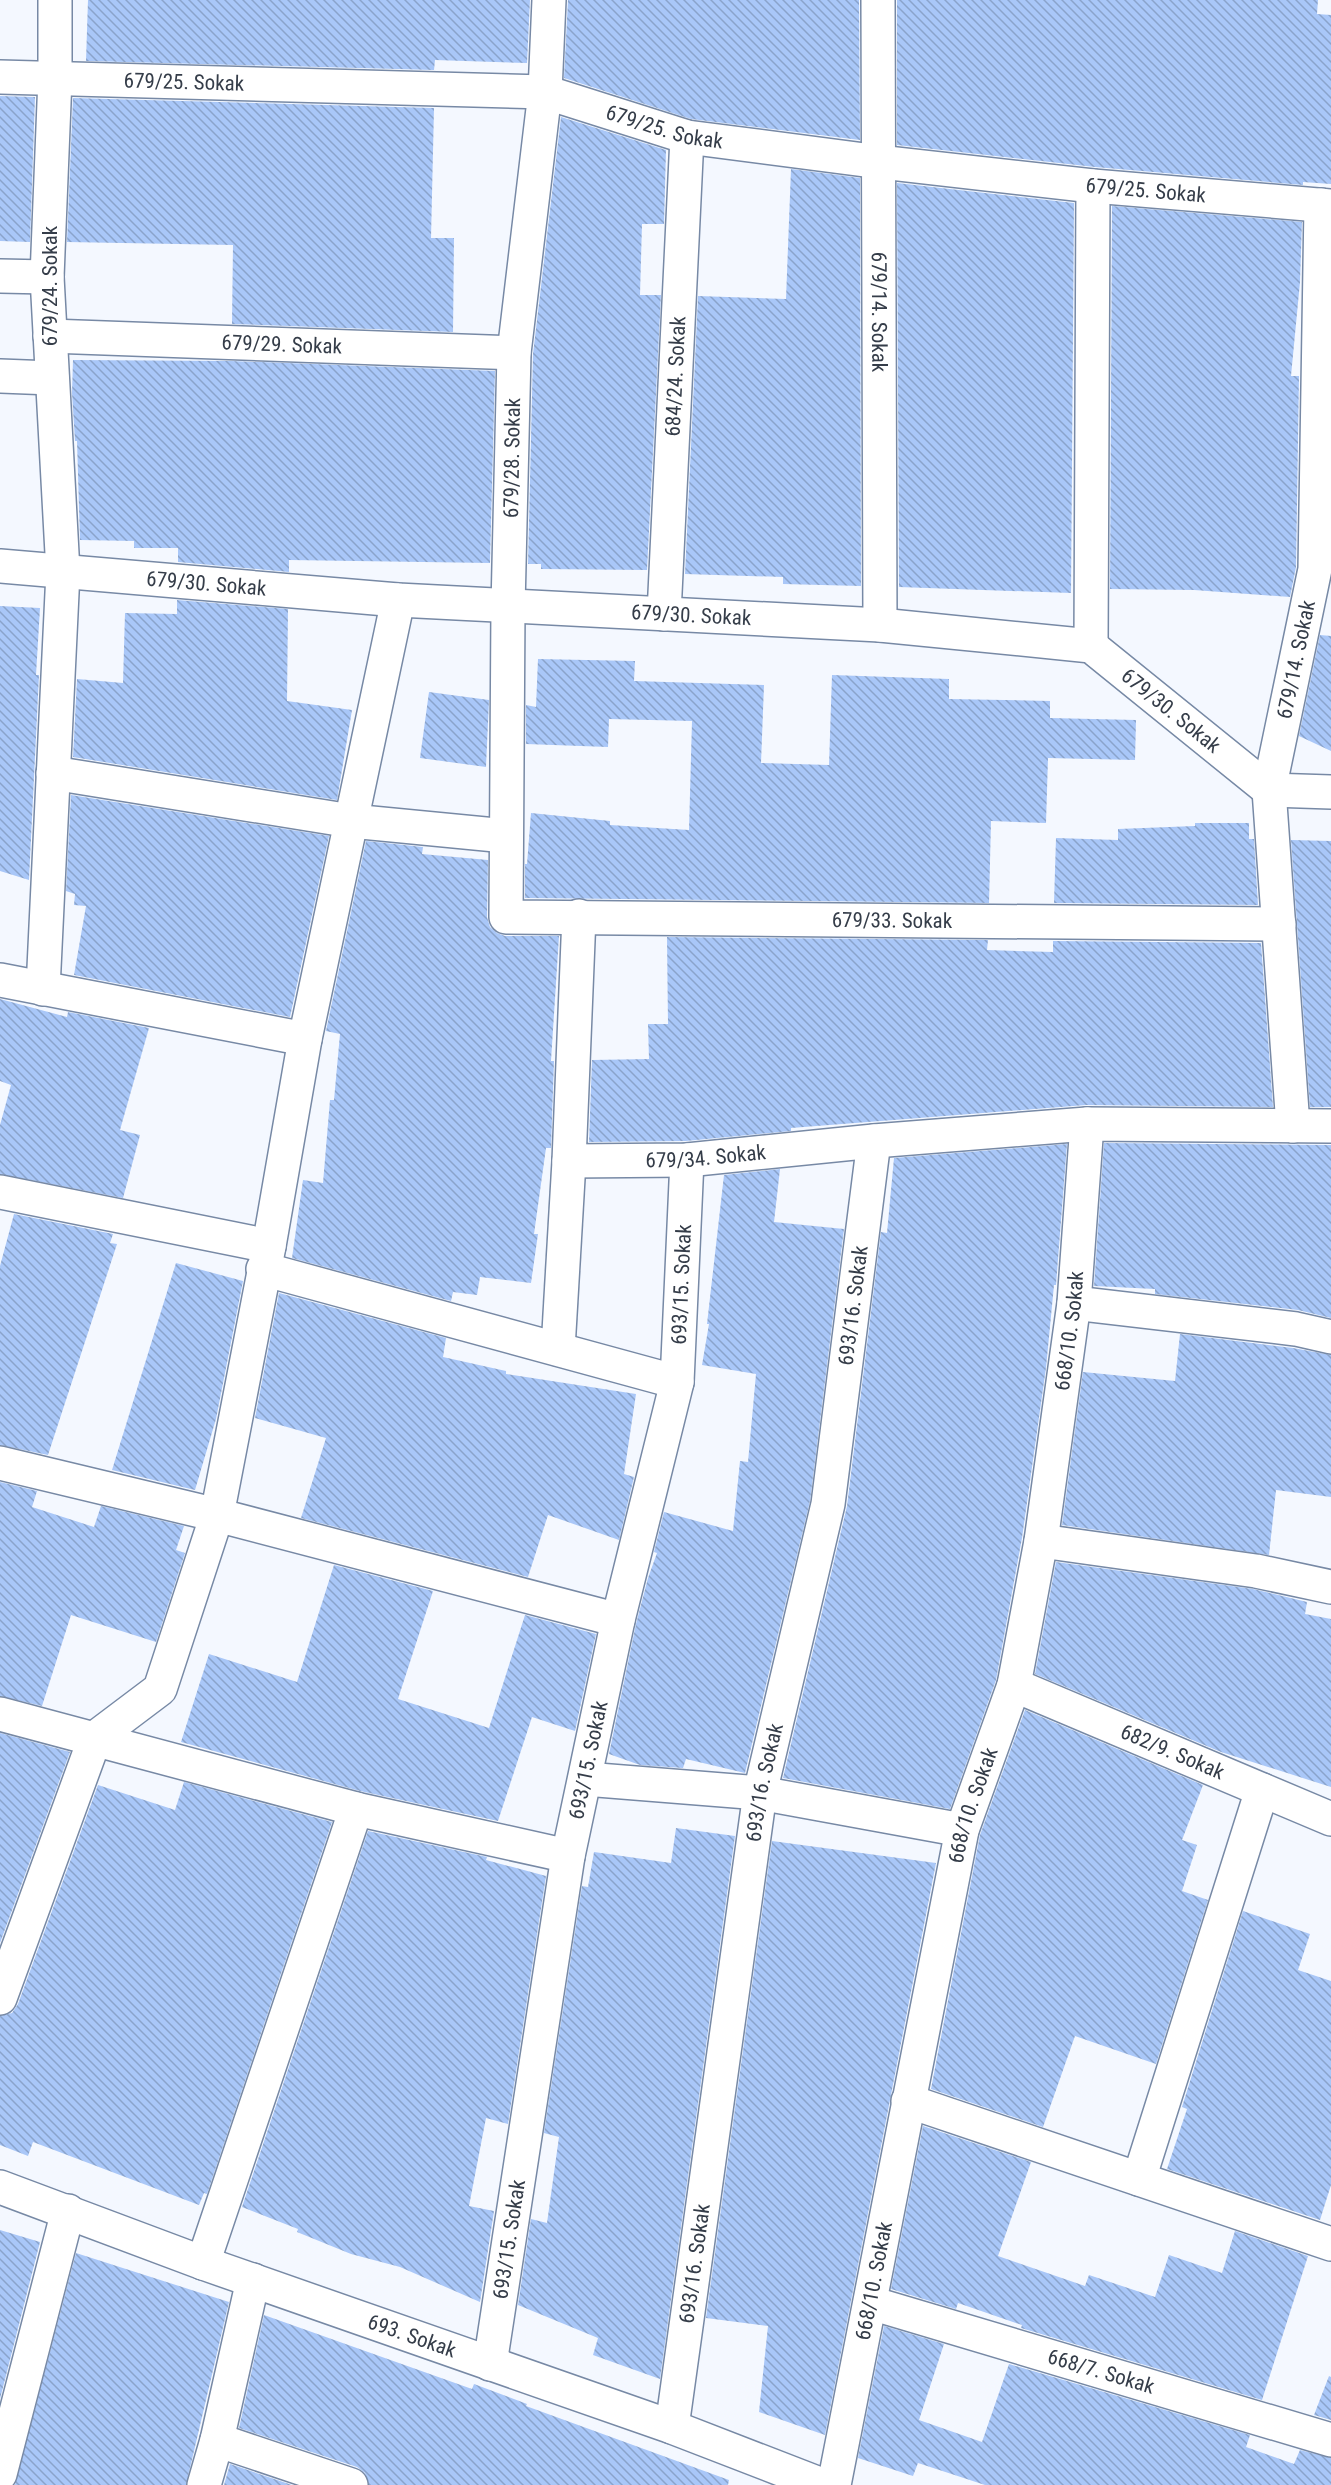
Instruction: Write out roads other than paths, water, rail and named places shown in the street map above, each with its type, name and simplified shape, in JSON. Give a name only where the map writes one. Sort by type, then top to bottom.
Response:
[{"type":"street","name":"679/24. Sokak","points":[[43,989],[63,572],[47,277],[56,78],[55,0]]},
{"type":"street","name":"679/28. Sokak","points":[[506,917],[508,607],[514,353],[545,92],[549,0]]},
{"type":"street","name":"679/14. Sokak","points":[[878,0],[880,625]]},
{"type":"street","name":"679/25. Sokak","points":[[0,77],[545,92],[687,137],[1093,186],[1326,206]]},
{"type":"street","name":"684/24. Sokak","points":[[664,614],[687,137]]},
{"type":"street","points":[[1091,646],[1093,186]]},
{"type":"street","name":"679/14. Sokak","points":[[1293,1126],[1269,790],[1323,569],[1326,206]]},
{"type":"street","points":[[0,276],[47,277]]},
{"type":"street","name":"679/29. Sokak","points":[[50,336],[514,353]]},
{"type":"street","points":[[0,376],[52,378]]},
{"type":"street","name":"679/30. Sokak","points":[[0,566],[398,600],[880,625],[1091,646],[1269,790]]},
{"type":"street","points":[[0,1998],[95,1738],[160,1689],[217,1515],[305,1039],[398,600]]},
{"type":"street","points":[[53,773],[351,821],[506,836]]},
{"type":"street","points":[[1269,790],[1331,792]]},
{"type":"street","points":[[558,1349],[569,1161],[579,916]]},
{"type":"street","name":"679/33. Sokak","points":[[506,917],[1279,924]]},
{"type":"street","points":[[0,980],[305,1039]]},
{"type":"street","name":"679/34. Sokak","points":[[569,1161],[687,1160],[874,1141],[1088,1124],[1331,1126]]},
{"type":"street","name":"668/10. Sokak","points":[[834,2485],[962,1830],[1014,1685],[1041,1540],[1074,1303],[1088,1124]]},
{"type":"street","name":"693/16. Sokak","points":[[672,2427],[760,1793],[828,1504],[874,1141]]},
{"type":"street","name":"693/15. Sokak","points":[[490,2364],[568,1856],[618,1620],[677,1382],[687,1160]]},
{"type":"street","points":[[0,1192],[266,1258],[558,1349],[677,1382]]},
{"type":"street","points":[[1074,1303],[1296,1329],[1331,1337]]},
{"type":"street","points":[[0,1463],[217,1515],[618,1620]]},
{"type":"street","points":[[1041,1540],[1256,1571],[1331,1587]]},
{"type":"street","name":"682/9. Sokak","points":[[1014,1685],[1331,1819]]},
{"type":"street","points":[[0,1714],[357,1809],[568,1856]]},
{"type":"street","points":[[585,1779],[760,1793],[962,1830]]},
{"type":"street","points":[[1139,2179],[1262,1790]]},
{"type":"street","points":[[203,2263],[357,1809]]},
{"type":"street","points":[[908,2101],[1331,2244]]},
{"type":"street","name":"693. Sokak","points":[[0,2187],[203,2263],[672,2427],[822,2485]]},
{"type":"street","points":[[0,2474],[68,2211]]},
{"type":"street","points":[[204,2485],[217,2440],[253,2280]]},
{"type":"street","name":"668/7. Sokak","points":[[871,2303],[1331,2440]]},
{"type":"street","points":[[217,2440],[351,2485]]}]
